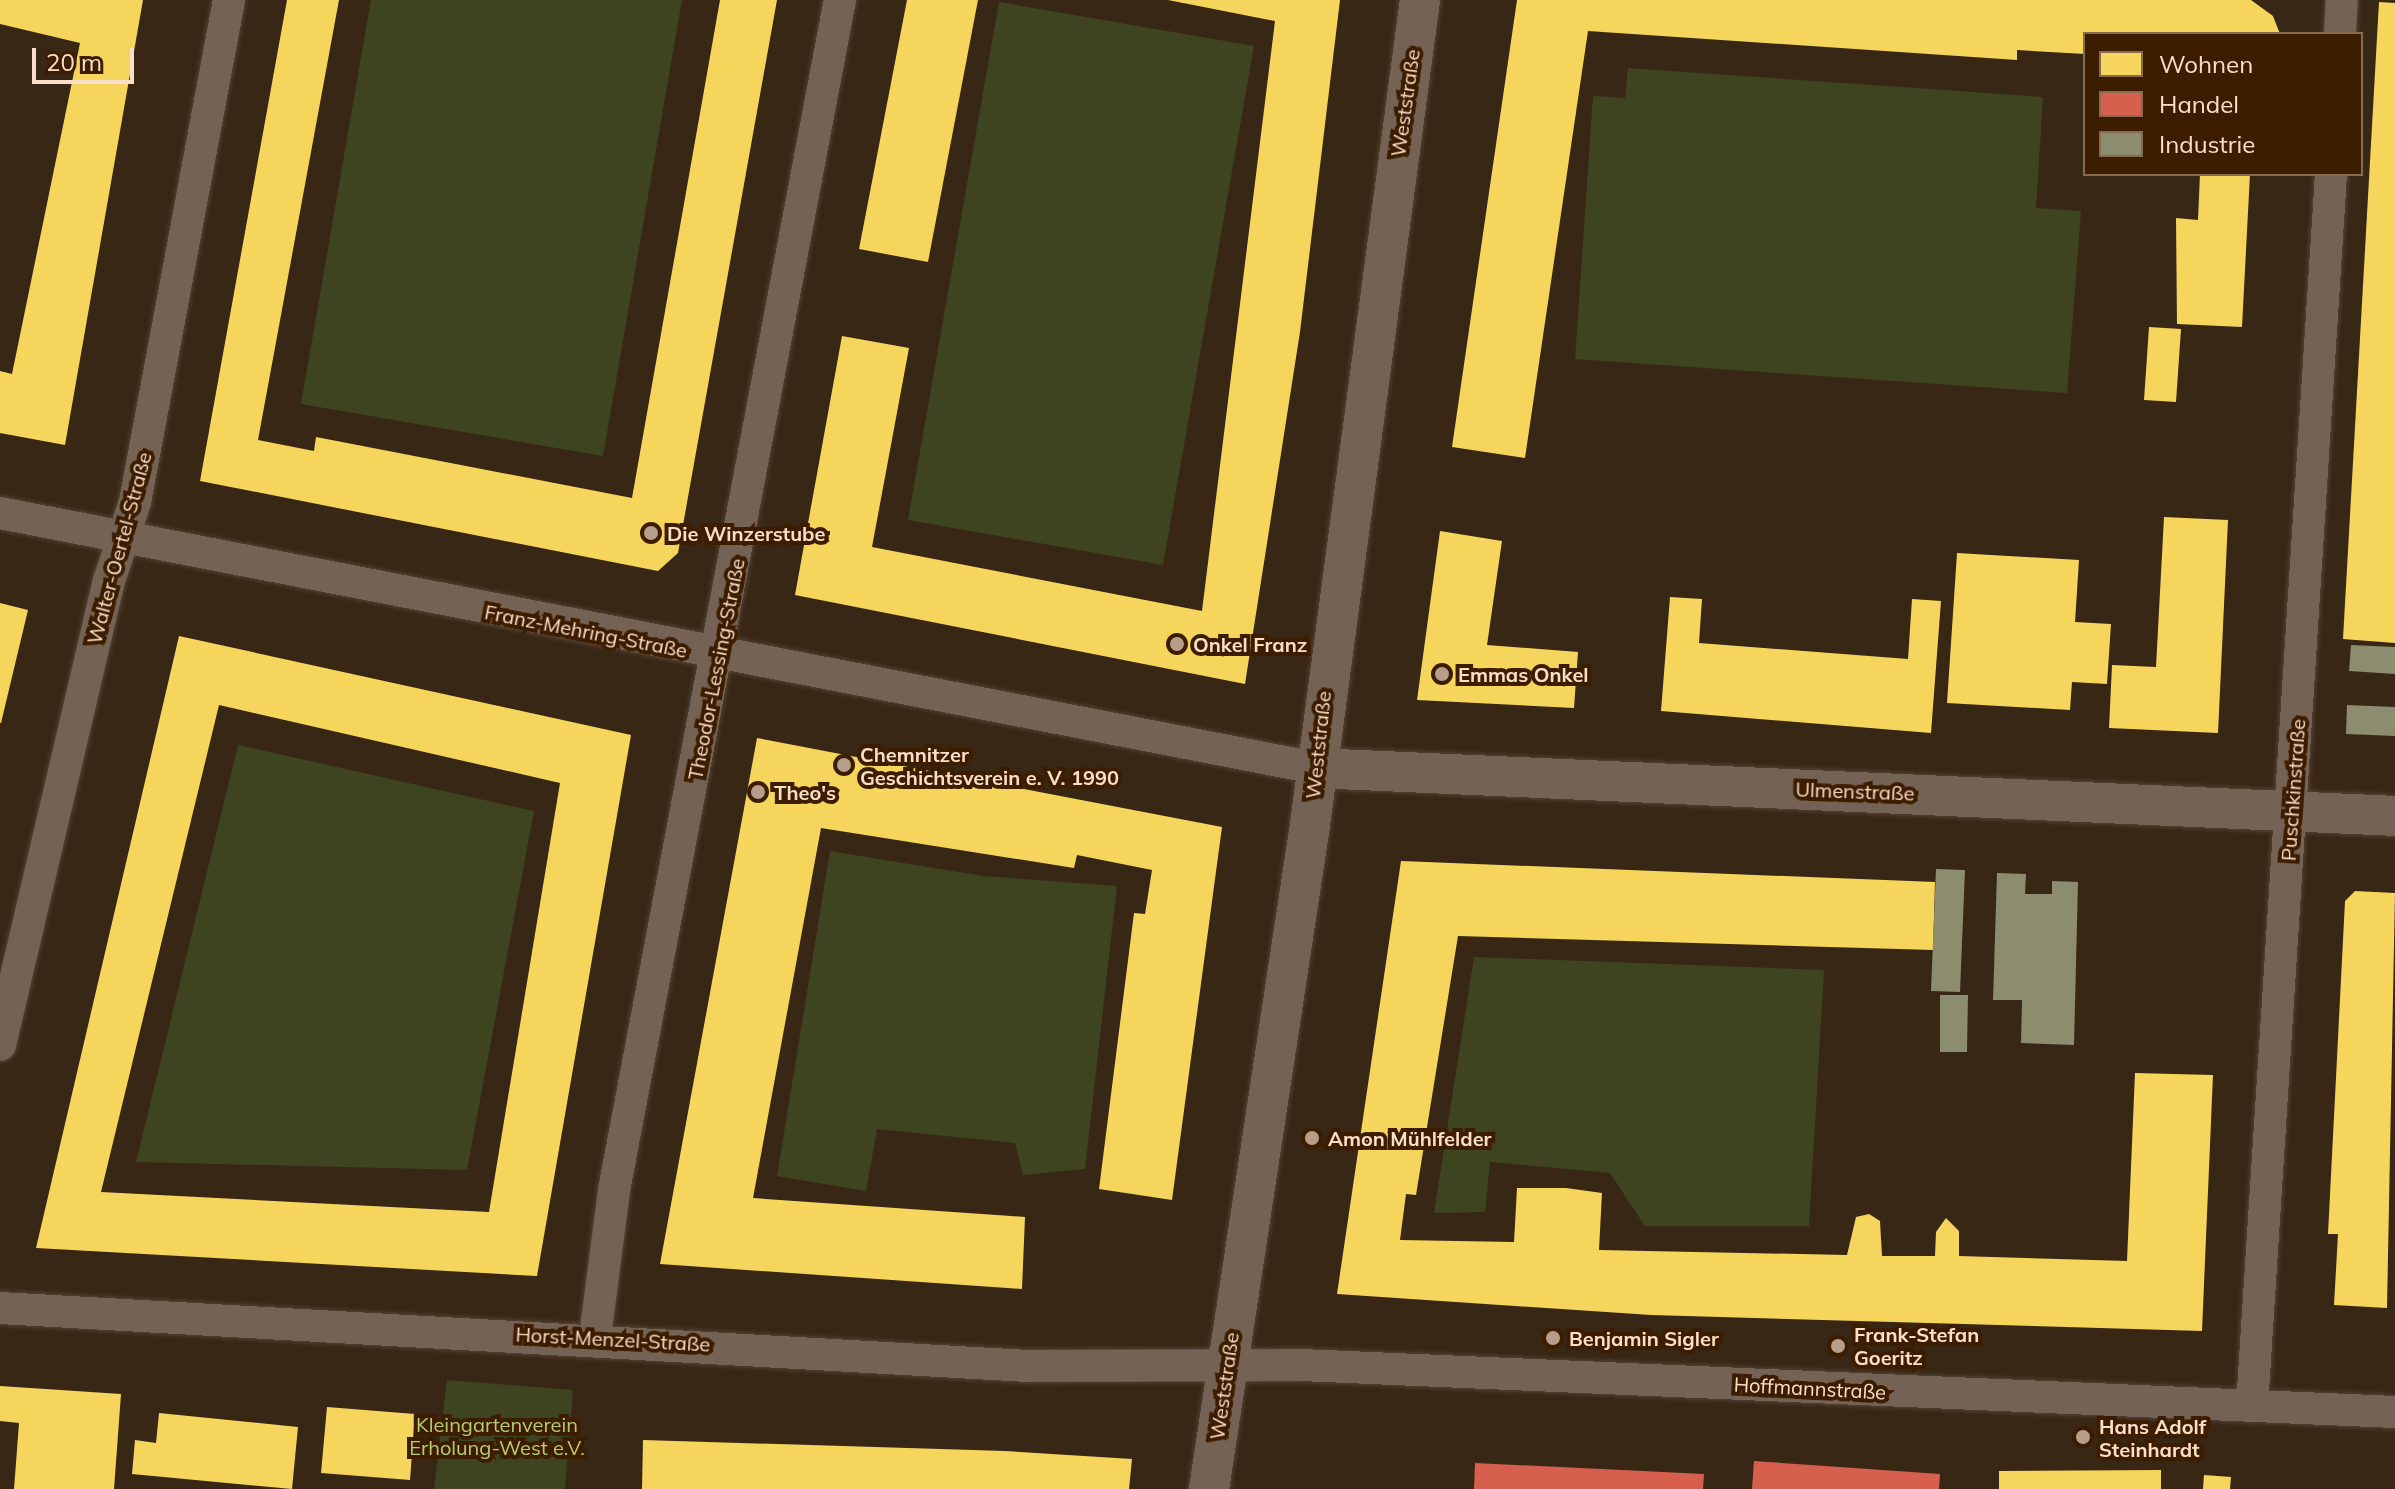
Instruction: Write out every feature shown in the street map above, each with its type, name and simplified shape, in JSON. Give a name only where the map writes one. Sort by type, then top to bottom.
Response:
[{"type":"street","name":"Walter-Oertel-Straße","points":[[0,1045],[123,539],[229,0]]},
{"type":"street","name":"Theodor-Lessing-Straße","points":[[595,1337],[614,1190],[719,658],[840,0]]},
{"type":"street","name":"Weststraße","points":[[1209,1489],[1315,768],[1420,0]]},
{"type":"street","points":[[2340,32],[2342,0]]},
{"type":"street","name":"Puschkinstraße","points":[[2252,1406],[2331,176]]},
{"type":"street","name":"Franz-Mehring-Straße","points":[[0,513],[719,658],[1315,768]]},
{"type":"street","name":"Ulmenstraße","points":[[1315,768],[2395,816]]},
{"type":"street","name":"Horst-Menzel-Straße","points":[[0,1308],[595,1337],[1028,1366],[1226,1368]]},
{"type":"street","name":"Hoffmannstraße","points":[[1226,1368],[2395,1412]]},
{"type":"green space","points":[[371,0],[682,0],[603,456],[301,404]]},
{"type":"green space","points":[[999,2],[1254,46],[1163,565],[908,520]]},
{"type":"green space","points":[[1628,68],[2043,97],[2036,208],[2081,211],[2067,393],[1575,359],[1593,96],[1625,98]]},
{"type":"green space","points":[[238,745],[534,811],[467,1170],[136,1162]]},
{"type":"green space","points":[[830,851],[983,876],[1117,886],[1085,1169],[1023,1175],[1015,1143],[877,1129],[866,1191],[777,1176]]},
{"type":"green space","points":[[1474,957],[1824,970],[1809,1226],[1645,1226],[1610,1173],[1490,1162],[1485,1212],[1434,1213]]},
{"type":"green space","name":"Kleingartenverein Erholung-West e.V.","points":[[447,1380],[573,1390],[565,1489],[434,1489]]},
{"type":"building: Wohnen","points":[[0,0],[143,0],[65,445],[0,433],[0,371],[12,374],[80,43],[0,24]]},
{"type":"building: Wohnen","points":[[287,0],[339,0],[258,440],[314,451],[316,437],[632,498],[720,0],[777,0],[678,553],[658,571],[200,481]]},
{"type":"building: Wohnen","points":[[907,0],[978,0],[928,262],[859,249]]},
{"type":"building: Wohnen","points":[[1168,0],[1340,0],[1300,332],[1245,684],[795,595],[842,336],[909,348],[872,547],[1202,611],[1275,21]]},
{"type":"building: Wohnen","points":[[1517,0],[2251,0],[2273,16],[2279,32],[2083,32],[2083,54],[2017,50],[2017,60],[1588,31],[1525,458],[1452,447]]},
{"type":"building: Wohnen","points":[[2379,2],[2395,3],[2395,643],[2343,639]]},
{"type":"building: Wohnen","points":[[2200,176],[2250,176],[2242,327],[2177,324],[2176,218],[2198,220]]},
{"type":"building: Wohnen","points":[[2149,327],[2181,329],[2176,402],[2144,400]]},
{"type":"building: Wohnen","points":[[2164,517],[2228,520],[2218,733],[2109,728],[2112,665],[2156,667]]},
{"type":"building: Wohnen","points":[[1440,531],[1502,541],[1487,645],[1578,652],[1574,708],[1417,700]]},
{"type":"building: Wohnen","points":[[1957,553],[2079,560],[2075,622],[2111,624],[2107,684],[2072,682],[2070,710],[1947,703]]},
{"type":"building: Wohnen","points":[[1670,597],[1702,599],[1699,643],[1908,659],[1912,599],[1941,601],[1931,733],[1661,711]]},
{"type":"building: Wohnen","points":[[0,603],[28,610],[1,723],[0,723]]},
{"type":"building: Wohnen","points":[[179,636],[631,735],[537,1276],[36,1248]],"holes":[[[219,705],[560,783],[489,1212],[101,1192]]]},
{"type":"building: Wohnen","points":[[757,738],[1222,827],[1172,1200],[1099,1189],[1134,913],[1145,914],[1152,870],[1077,855],[1074,868],[821,828],[753,1198],[1025,1217],[1022,1289],[660,1264]]},
{"type":"building: Wohnen","points":[[1401,861],[1935,882],[1933,950],[1458,936],[1416,1195],[1406,1194],[1400,1240],[1514,1242],[1517,1188],[1566,1188],[1602,1193],[1599,1250],[1847,1255],[1856,1217],[1869,1214],[1880,1221],[1882,1256],[1935,1256],[1936,1232],[1946,1218],[1959,1231],[1959,1256],[2127,1261],[2135,1073],[2213,1075],[2202,1331],[1651,1315],[1337,1294]]},
{"type":"building: Wohnen","points":[[2355,891],[2395,893],[2387,1308],[2334,1305],[2338,1234],[2328,1234],[2345,901]]},
{"type":"building: Wohnen","points":[[0,1386],[121,1394],[114,1489],[14,1489],[19,1423],[0,1421]]},
{"type":"building: Wohnen","points":[[327,1407],[415,1414],[410,1480],[321,1473]]},
{"type":"building: Wohnen","points":[[159,1413],[298,1427],[292,1489],[132,1474],[135,1440],[156,1443]]},
{"type":"building: Wohnen","points":[[643,1440],[1005,1451],[1132,1459],[1129,1489],[642,1489]]},
{"type":"building: Wohnen","points":[[2161,1470],[2161,1489],[1999,1489],[1999,1471]]},
{"type":"building: Wohnen","points":[[2204,1475],[2231,1477],[2230,1489],[2203,1489]]},
{"type":"building: Handel","points":[[1754,1461],[1940,1474],[1939,1489],[1752,1489]]},
{"type":"building: Handel","points":[[1475,1463],[1704,1474],[1703,1489],[1474,1489]]},
{"type":"building: Industrie","points":[[2351,645],[2395,647],[2395,674],[2349,671]]},
{"type":"building: Industrie","points":[[2347,705],[2395,707],[2395,736],[2346,734]]},
{"type":"building: Industrie","points":[[1936,869],[1965,870],[1960,992],[1931,991]]},
{"type":"building: Industrie","points":[[1997,873],[2026,874],[2025,894],[2052,894],[2052,881],[2078,882],[2074,1045],[2021,1043],[2022,1000],[1993,1000]]},
{"type":"building: Industrie","points":[[1940,995],[1968,995],[1967,1052],[1940,1052]]},
{"type":"place","name":"Die Winzerstube","points":[[651,533]]},
{"type":"place","name":"Onkel Franz","points":[[1177,644]]},
{"type":"place","name":"Emmas Onkel","points":[[1442,674]]},
{"type":"place","name":"Chemnitzer Geschichtsverein e. V. 1990","points":[[844,765]]},
{"type":"place","name":"Theo's","points":[[758,792]]},
{"type":"place","name":"Amon Mühlfelder","points":[[1312,1138]]},
{"type":"place","name":"Benjamin Sigler","points":[[1553,1338]]},
{"type":"place","name":"Frank-Stefan Goeritz","points":[[1838,1346]]},
{"type":"place","name":"Hans Adolf Steinhardt","points":[[2083,1437]]}]
